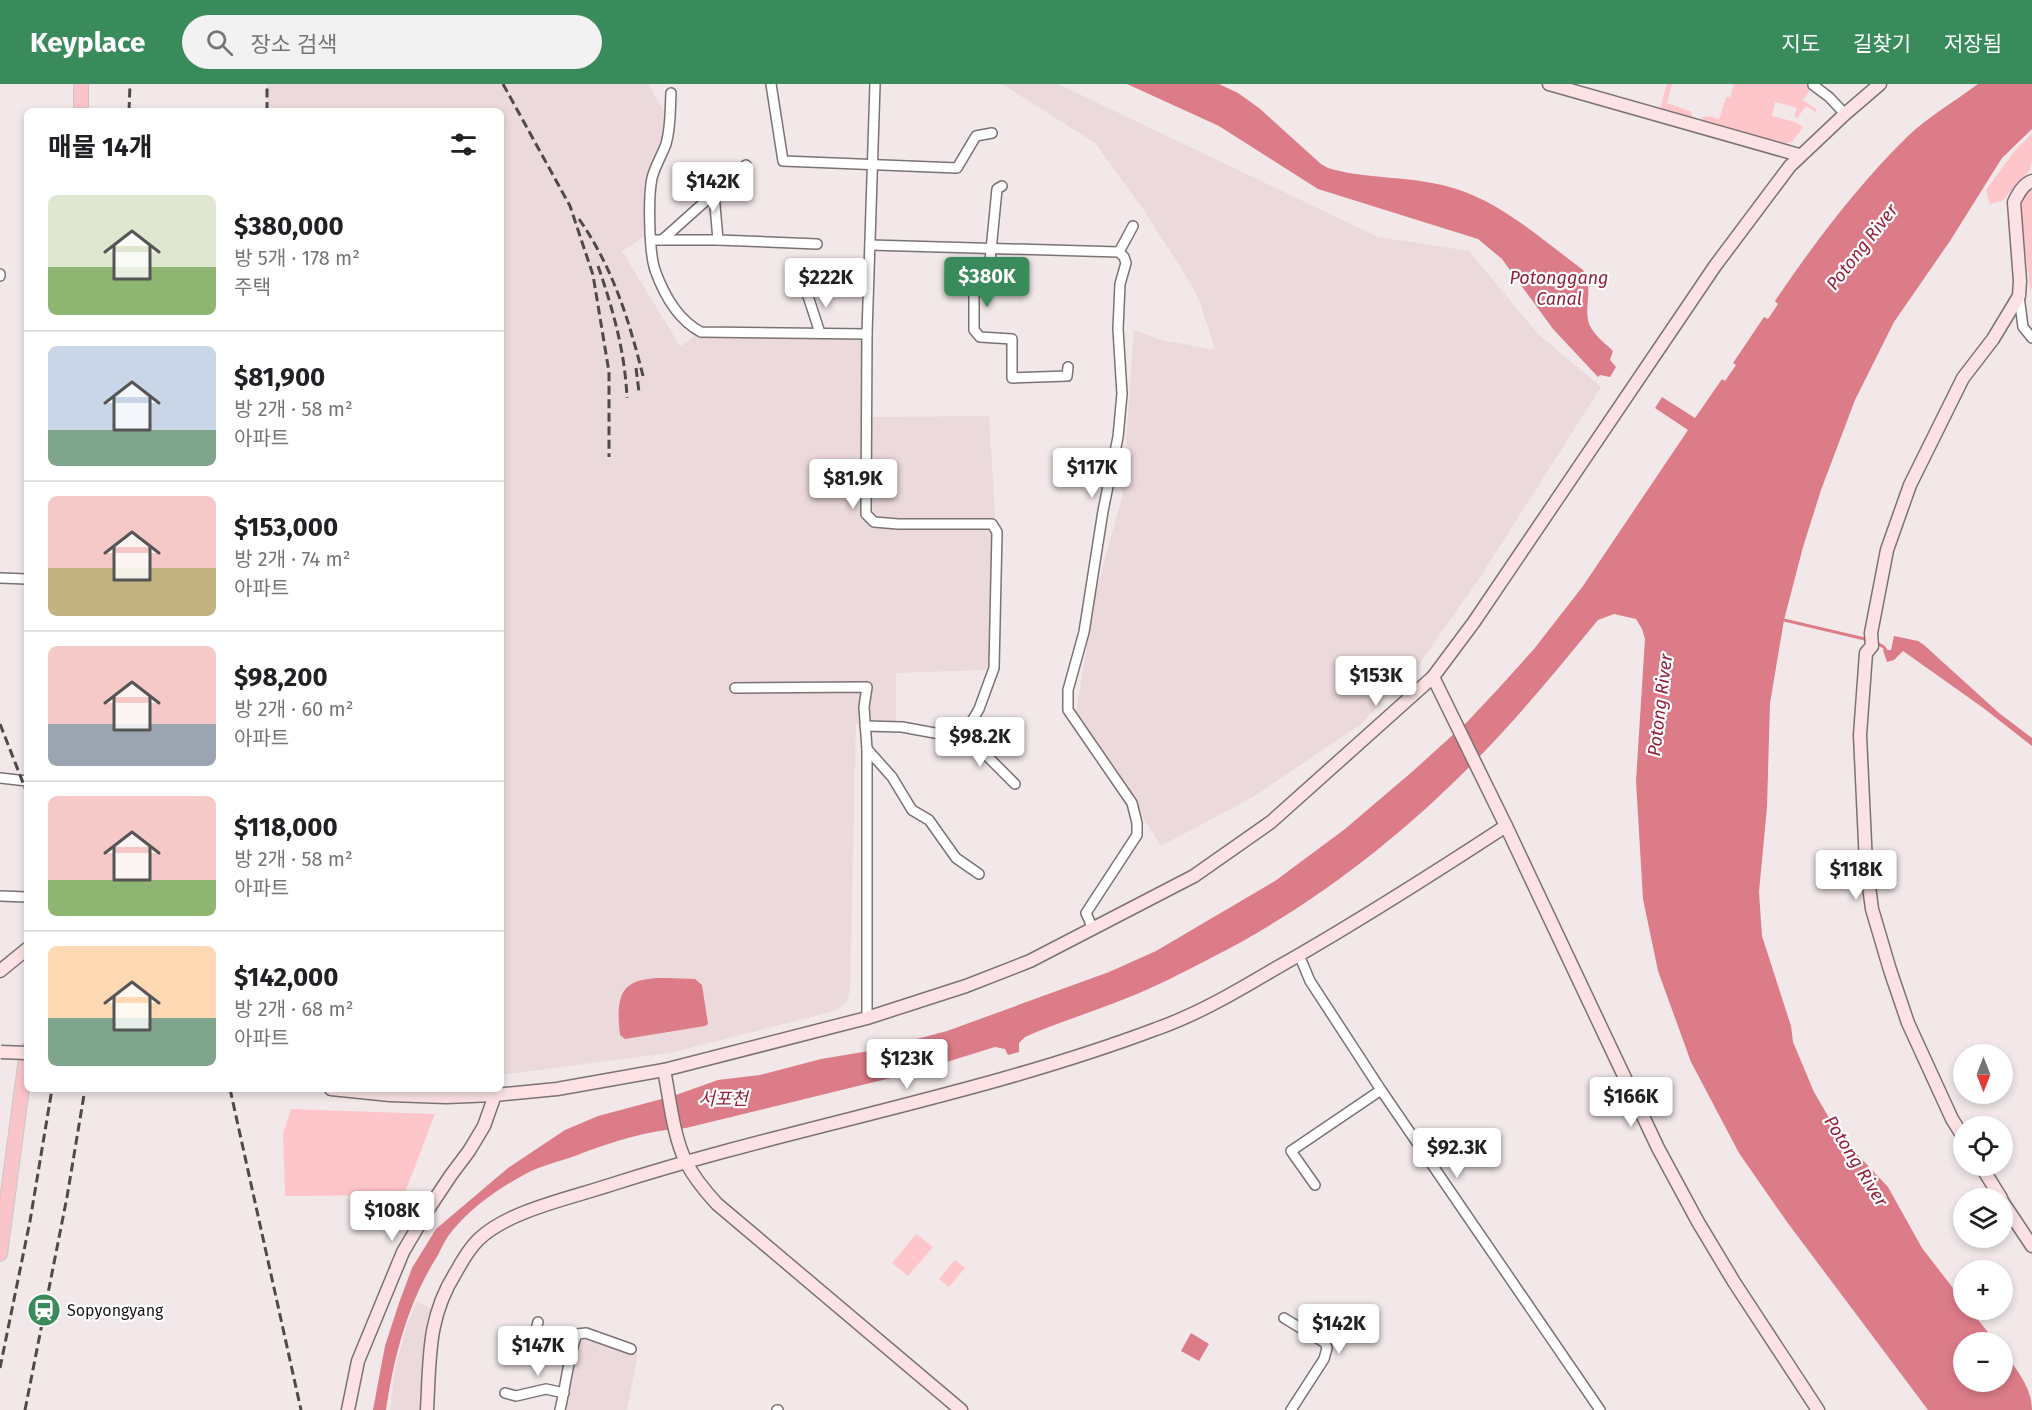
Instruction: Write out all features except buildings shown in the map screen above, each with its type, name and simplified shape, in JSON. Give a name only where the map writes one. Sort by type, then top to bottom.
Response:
[{"type":"main road","points":[[81,84],[81,108]]},
{"type":"main road","points":[[0,1254],[24,1074]]},
{"type":"street","points":[[771,84],[783,161],[957,168],[976,136],[992,133]]},
{"type":"street","points":[[865,726],[902,727],[951,736],[961,734],[969,726],[979,709],[994,668],[997,532],[992,524],[898,524],[874,522],[866,514],[867,334],[875,84]]},
{"type":"street","points":[[1549,84],[1799,155]]},
{"type":"street","points":[[366,1092],[412,1096],[495,1095],[556,1089],[664,1070],[867,1018],[966,986],[1030,961],[1194,876],[1271,822],[1433,677],[1474,622],[1715,266],[1799,155],[1880,84]]},
{"type":"street","points":[[1813,85],[1830,97],[1845,114]]},
{"type":"street","points":[[670,93],[670,126],[666,144],[652,177],[650,201],[655,269],[673,308],[687,324],[701,332],[867,334]]},
{"type":"street","points":[[662,240],[746,165]]},
{"type":"street","points":[[2032,181],[2018,193],[2014,202],[2023,327],[2032,338]]},
{"type":"street","points":[[1002,186],[997,189],[989,271],[974,292],[974,330],[980,337],[1012,339],[1012,378],[1067,376],[1068,368]]},
{"type":"street","points":[[714,194],[718,240]]},
{"type":"street","points":[[1119,252],[1133,226]]},
{"type":"street","points":[[652,240],[817,244]]},
{"type":"street","points":[[870,245],[1119,252],[1124,257],[1118,329],[1122,394],[1118,437],[1103,511],[1084,632],[1068,690],[1068,710],[1132,803],[1137,823],[1137,835],[1110,873],[1086,914],[1093,929]]},
{"type":"street","points":[[807,293],[820,333]]},
{"type":"street","points":[[1953,1121],[1908,1023],[1872,909],[1866,864],[1860,735],[1866,653],[1871,641],[1880,578],[1887,550],[1910,485],[1963,378],[1993,339],[2019,296]]},
{"type":"street","points":[[0,578],[24,579]]},
{"type":"street","points":[[1433,677],[1658,1148],[1734,1282],[1818,1410]]},
{"type":"street","points":[[735,688],[867,687],[864,707],[867,749],[867,1018]]},
{"type":"street","points":[[961,734],[1015,784]]},
{"type":"street","points":[[867,749],[892,777],[912,810],[929,820],[956,858],[979,874]]},
{"type":"street","points":[[0,778],[24,781]]},
{"type":"street","points":[[427,1410],[430,1343],[434,1319],[444,1291],[479,1239],[508,1218],[685,1161],[1050,1066],[1191,1015],[1375,910],[1506,826]]},
{"type":"street","points":[[0,896],[24,897]]},
{"type":"street","points":[[0,971],[24,951]]},
{"type":"street","points":[[1299,955],[1310,981],[1381,1090],[1599,1410]]},
{"type":"street","points":[[0,1052],[24,1051]]},
{"type":"street","points":[[664,1070],[685,1161],[700,1186],[717,1204],[961,1410]]},
{"type":"street","points":[[1315,1185],[1291,1151],[1381,1090]]},
{"type":"street","points":[[348,1410],[358,1361],[404,1252],[429,1208],[484,1126],[495,1095]]},
{"type":"street","points":[[2013,1217],[2032,1246]]},
{"type":"street","points":[[1284,1318],[1325,1343],[1327,1348],[1324,1359],[1291,1410]]},
{"type":"street","points":[[538,1323],[534,1336],[536,1342],[568,1362]]},
{"type":"street","points":[[560,1410],[568,1362],[577,1334],[586,1333],[631,1349]]},
{"type":"street","points":[[505,1393],[516,1396],[546,1389],[564,1393]]},
{"type":"shaded area","points":[[267,84],[648,84],[666,115],[666,134],[647,185],[649,234],[622,251],[680,346],[694,337],[692,333],[861,338],[870,417],[989,416],[995,513],[991,662],[986,670],[896,673],[896,723],[856,724],[850,989],[847,1001],[839,1008],[831,1012],[669,1053],[504,1075],[504,108],[267,108]]},
{"type":"shaded area","points":[[1002,84],[1058,84],[1378,237],[1469,251],[1538,334],[1601,387],[1479,579],[1420,663],[1361,724],[1253,797],[1161,846],[1076,713],[1095,595],[1122,497],[1134,330],[1161,340],[1215,350],[1200,302],[1188,279],[1143,209],[1095,143]]},
{"type":"shaded area","points":[[1667,84],[1672,84],[1667,103],[1690,111],[1692,118],[1660,109]]},
{"type":"shaded area","points":[[1734,84],[1809,84],[1812,87],[1803,100],[1817,110],[1816,112],[1806,106],[1797,118],[1794,116],[1797,108],[1775,102],[1772,116],[1795,122],[1803,127],[1792,142],[1783,144],[1701,121],[1703,117],[1709,116],[1719,119],[1726,97],[1730,97]]},
{"type":"shaded area","points":[[2032,133],[2032,162],[2029,171],[2002,201],[1990,204],[1986,190],[2013,153]]},
{"type":"shaded area","points":[[2032,189],[2032,290],[2018,211],[2022,198]]},
{"type":"shaded area","points":[[291,1109],[435,1114],[404,1195],[285,1196],[283,1134]]},
{"type":"shaded area","points":[[916,1234],[933,1247],[908,1276],[892,1263]]},
{"type":"shaded area","points":[[955,1260],[965,1268],[949,1287],[939,1279]]},
{"type":"shaded area","points":[[417,1302],[432,1309],[425,1334],[421,1410],[390,1410],[395,1369],[407,1325]]},
{"type":"shaded area","points":[[582,1339],[638,1354],[627,1410],[563,1410]]},
{"type":"water","name":"Potonggang Canal","points":[[1127,84],[1219,84],[1238,93],[1259,108],[1328,168],[1342,172],[1442,185],[1481,199],[1499,209],[1534,232],[1583,270],[1588,284],[1587,312],[1590,326],[1613,351],[1610,360],[1616,367],[1610,377],[1600,375],[1598,377],[1553,329],[1502,259],[1478,239],[1318,189],[1219,126]]},
{"type":"water","points":[[1978,84],[2032,84],[2032,129],[2002,158],[1950,241],[1894,322],[1855,400],[1821,490],[1784,620],[1770,703],[1767,807],[1759,892],[1762,936],[1791,1026],[1793,1042],[1814,1092],[1839,1135],[1888,1187],[1922,1248],[1953,1288],[1953,1320],[1978,1320],[1988,1332],[1953,1332],[1953,1392],[2013,1392],[2013,1365],[2026,1386],[2032,1410],[1928,1410],[1787,1222],[1739,1153],[1691,1062],[1658,971],[1643,899],[1636,781],[1645,639],[1636,619],[1614,614],[1598,620],[1497,739],[1451,785],[1387,842],[1283,917],[1168,980],[1025,1037],[1019,1043],[1019,1052],[1008,1055],[1005,1049],[995,1047],[911,1073],[686,1128],[658,1131],[630,1138],[526,1173],[501,1188],[467,1215],[446,1240],[427,1273],[410,1310],[393,1370],[386,1410],[373,1410],[385,1346],[399,1303],[412,1268],[436,1229],[508,1168],[565,1130],[598,1116],[673,1096],[718,1080],[760,1075],[821,1059],[875,1050],[947,1031],[1109,972],[1156,951],[1275,881],[1345,829],[1467,722],[1534,649],[1583,586],[1688,430],[1655,408],[1662,397],[1695,418],[1722,379],[1725,381],[1736,365],[1733,363],[1764,317],[1768,319],[1778,304],[1775,301],[1837,215],[1908,136]]},
{"type":"water","points":[[1894,636],[1918,641],[1924,645],[1999,713],[2032,738],[2032,746],[1903,651],[1894,660],[1887,662],[1883,650],[1891,650]]},
{"type":"water","points":[[695,979],[702,985],[708,1024],[625,1039],[620,1035],[619,1008],[625,990],[640,980]]},
{"type":"water","points":[[1191,1333],[1209,1344],[1199,1361],[1181,1351]]},
{"type":"waterway","points":[[1784,620],[1869,640]]},
{"type":"waterway","points":[[1875,642],[1884,647],[1887,653]]},
{"type":"railway","points":[[129,108],[130,84]]},
{"type":"railway","points":[[267,84],[267,108]]},
{"type":"railway","points":[[503,84],[570,206],[593,275],[609,372],[609,457]]},
{"type":"railway","points":[[579,219],[610,275],[632,335],[643,376]]},
{"type":"railway","points":[[598,266],[617,331],[624,364],[627,398]]},
{"type":"railway","points":[[636,368],[639,392]]},
{"type":"railway","points":[[0,724],[24,785]]},
{"type":"railway","points":[[0,1368],[30,1221],[52,1092]]},
{"type":"railway","points":[[25,1410],[67,1197],[84,1092]]},
{"type":"railway","points":[[231,1092],[301,1410]]},
{"type":"place","name":"Sopyongyang","points":[[44,1310]]},
{"type":"water label","name":"Potong River","points":[[1862,247]]},
{"type":"water label","name":"Potong River","points":[[1660,705]]},
{"type":"water label","name":"서포천","points":[[723,1099]]},
{"type":"water label","name":"Potong River","points":[[1856,1161]]}]
